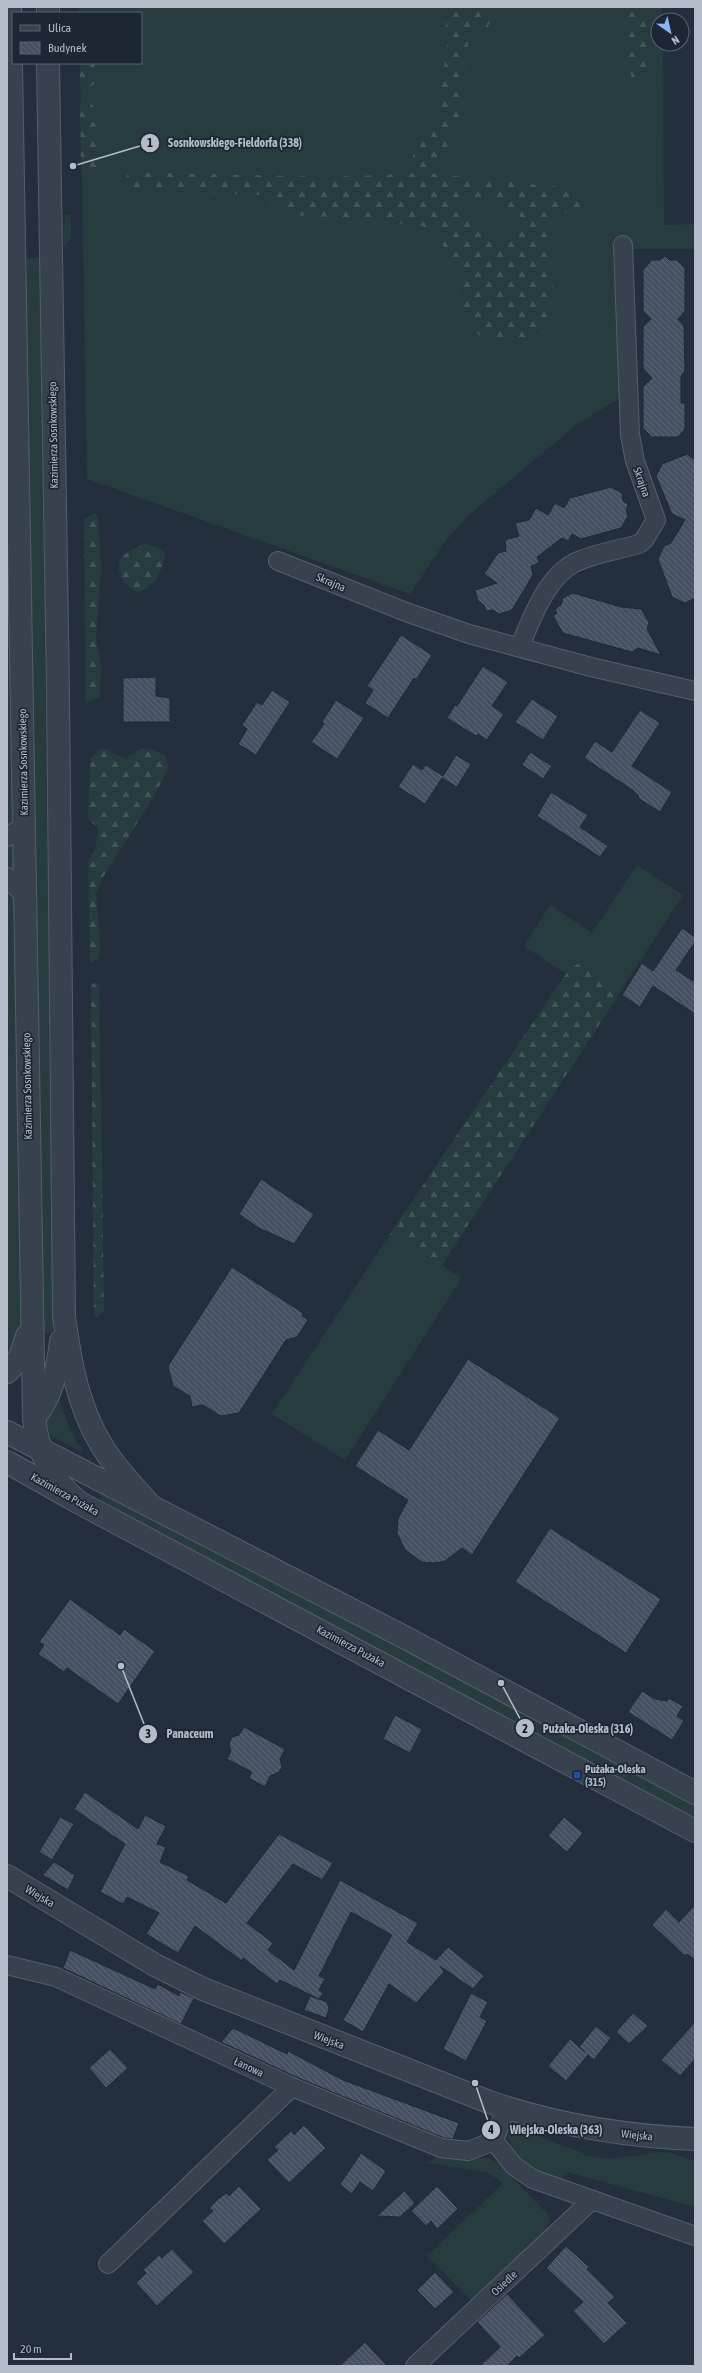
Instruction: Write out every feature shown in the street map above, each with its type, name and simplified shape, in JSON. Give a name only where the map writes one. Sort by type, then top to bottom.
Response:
[{"type":"street","name":"Kazimierza Sosnkowskiego","points":[[10,7],[15,831],[24,895],[34,1418],[40,1448],[52,1475],[61,1487],[78,1502]]},
{"type":"street","name":"Kazimierza Sosnkowskiego","points":[[48,64],[58,710],[64,1316],[71,1365],[78,1395],[88,1420],[112,1462],[149,1504]]},
{"type":"street","name":"Skrajna","points":[[520,646],[540,604],[553,582],[563,571],[585,559],[639,544],[644,540],[656,520],[635,461],[630,435],[623,245]]},
{"type":"street","name":"Skrajna","points":[[278,561],[444,626],[591,667],[695,691]]},
{"type":"street","points":[[7,877],[24,895]]},
{"type":"street","points":[[7,1372],[17,1363],[24,1350],[31,1311]]},
{"type":"street","points":[[8,1433],[25,1425],[42,1409],[53,1382],[64,1316]]},
{"type":"street","points":[[8,1433],[149,1504],[691,1789]]},
{"type":"street","name":"Kazimierza Pużaka","points":[[7,1462],[78,1502],[695,1832]]},
{"type":"street","name":"Wiejska","points":[[7,1876],[155,1965],[203,1989],[506,2108],[537,2118],[636,2136],[685,2138],[695,2146]]},
{"type":"street","name":"Łanowa","points":[[7,1965],[56,1977],[292,2087],[441,2148],[468,2152],[494,2141]]},
{"type":"street","points":[[108,2264],[292,2087]]},
{"type":"street","points":[[506,2108],[494,2141],[514,2166],[533,2179],[695,2236]]},
{"type":"street","name":"Osiedle","points":[[415,2366],[592,2200]]},
{"type":"green space","points":[[7,7],[31,1311],[7,1372]]},
{"type":"green space","points":[[79,7],[662,7],[662,12],[650,12],[650,52],[663,52],[664,225],[695,224],[695,249],[628,249],[629,392],[575,426],[468,516],[444,543],[410,594],[87,479],[80,64],[142,64],[142,12],[79,12]]},
{"type":"green space","points":[[443,7],[462,7],[465,10],[481,9],[492,17],[486,31],[472,33],[465,54],[463,115],[451,141],[435,166],[426,171],[418,168],[413,161],[413,152],[437,122],[448,37]]},
{"type":"green space","points":[[625,7],[650,7],[648,16],[650,76],[640,85],[633,82],[630,73]]},
{"type":"green space","points":[[80,64],[95,64],[95,83],[90,87],[83,88],[80,83]]},
{"type":"green space","points":[[89,101],[95,108],[97,166],[93,173],[84,175],[81,170],[80,105]]},
{"type":"green space","points":[[129,172],[330,177],[427,173],[568,188],[580,190],[583,195],[582,208],[550,218],[553,303],[550,320],[544,332],[531,340],[494,343],[486,341],[480,336],[470,322],[456,291],[460,280],[461,268],[453,260],[440,241],[436,230],[418,225],[334,217],[290,215],[275,209],[263,195],[128,188],[123,183]],"holes":[[[479,199],[510,209],[520,215],[519,226],[513,236],[490,238],[481,228],[477,219],[459,214],[458,202]]]},
{"type":"green space","points":[[65,215],[71,215],[71,238],[65,245],[62,245]]},
{"type":"green space","points":[[25,258],[40,258],[53,1333],[41,1334]]},
{"type":"green space","points":[[94,513],[98,517],[101,569],[96,640],[101,663],[100,697],[86,703],[84,519]]},
{"type":"green space","points":[[146,544],[161,549],[165,553],[163,565],[157,577],[149,587],[138,592],[127,585],[123,580],[119,568],[120,562],[130,551]]},
{"type":"green space","points":[[103,748],[126,759],[136,751],[145,748],[150,749],[166,756],[168,769],[154,796],[103,877],[96,894],[100,947],[98,959],[90,963],[88,860],[96,848],[98,828],[88,819],[90,760],[97,751]]},
{"type":"green space","points":[[637,865],[683,895],[442,1265],[461,1279],[345,1460],[272,1414],[390,1234],[566,974],[524,946],[550,905],[592,933]]},
{"type":"green space","points":[[578,963],[611,985],[618,996],[442,1265],[390,1234],[566,974]]},
{"type":"green space","points":[[96,982],[99,985],[104,1310],[97,1318],[94,1313],[91,987],[92,984]]},
{"type":"green space","points":[[59,1399],[70,1429],[82,1450],[81,1452],[48,1434],[43,1419]]},
{"type":"green space","points":[[106,1490],[695,1805],[695,1820],[99,1501]]},
{"type":"green space","points":[[516,2128],[585,2155],[611,2159],[660,2152],[674,2154],[695,2161],[695,2207],[567,2172],[557,2182],[533,2168],[520,2158],[510,2144],[507,2135]]},
{"type":"green space","points":[[439,2156],[488,2158],[499,2163],[550,2217],[547,2231],[473,2302],[427,2256],[503,2183],[487,2172],[426,2163]]},
{"type":"building","points":[[665,256],[669,260],[677,260],[685,268],[685,311],[678,319],[684,326],[685,371],[681,376],[681,403],[685,403],[685,429],[678,437],[652,437],[643,428],[643,387],[652,378],[643,368],[643,327],[651,319],[643,311],[643,270],[652,260],[660,260]]},
{"type":"building","points":[[687,454],[695,460],[695,598],[685,603],[672,597],[658,559],[664,546],[671,543],[685,520],[672,514],[656,476],[662,464]]},
{"type":"building","points":[[611,487],[622,493],[623,501],[628,504],[626,510],[628,516],[621,528],[581,539],[572,534],[568,541],[562,538],[537,557],[539,563],[531,566],[533,575],[512,610],[499,614],[493,610],[486,611],[484,605],[478,601],[475,590],[497,583],[484,574],[498,553],[506,551],[505,540],[519,536],[515,523],[529,520],[536,508],[548,515],[555,503],[564,508],[570,498]]},
{"type":"building","points":[[573,593],[621,607],[641,609],[649,622],[647,629],[661,655],[638,648],[632,652],[563,633],[553,616],[557,613],[555,609],[561,605],[563,598]]},
{"type":"building","points":[[401,635],[432,655],[416,680],[414,678],[388,718],[365,703],[373,690],[367,686]]},
{"type":"building","points":[[483,666],[508,682],[492,706],[504,714],[487,740],[478,734],[476,736],[447,718],[455,705],[457,706]]},
{"type":"building","points":[[156,677],[156,696],[170,698],[170,722],[123,722],[123,678]]},
{"type":"building","points":[[272,690],[290,702],[256,755],[238,744],[247,729],[242,725],[257,702],[262,705]]},
{"type":"building","points":[[532,699],[558,716],[543,740],[515,722]]},
{"type":"building","points":[[336,700],[364,718],[337,759],[311,742],[324,724],[322,722]]},
{"type":"building","points":[[640,710],[660,723],[632,766],[672,792],[660,812],[638,798],[639,796],[634,791],[584,758],[595,741],[612,752]]},
{"type":"building","points":[[530,752],[552,766],[543,779],[522,765]]},
{"type":"building","points":[[456,755],[471,764],[457,787],[442,778],[425,804],[398,787],[413,764],[422,770],[426,765],[443,776]]},
{"type":"building","points":[[551,792],[588,815],[580,827],[608,846],[600,857],[537,816]]},
{"type":"building","points":[[682,928],[695,937],[695,942],[676,970],[695,982],[695,1014],[653,986],[640,1007],[622,995],[642,963],[653,971]]},
{"type":"building","points":[[261,1179],[314,1214],[294,1244],[257,1227],[239,1214]]},
{"type":"building","points":[[232,1267],[303,1313],[302,1316],[308,1320],[297,1337],[286,1340],[239,1413],[221,1416],[203,1405],[192,1407],[190,1396],[173,1386],[168,1366]]},
{"type":"building","points":[[468,1359],[560,1418],[472,1555],[462,1548],[445,1561],[435,1563],[422,1562],[405,1550],[397,1533],[398,1519],[408,1500],[355,1466],[378,1430],[409,1450]]},
{"type":"building","points":[[550,1528],[661,1599],[626,1653],[515,1582]]},
{"type":"building","points":[[70,1599],[120,1635],[124,1629],[155,1651],[118,1704],[67,1668],[64,1672],[38,1654],[44,1645],[39,1642]]},
{"type":"building","points":[[642,1691],[655,1699],[667,1701],[669,1698],[683,1706],[677,1716],[684,1721],[672,1740],[628,1712]]},
{"type":"building","points":[[395,1715],[422,1729],[410,1753],[383,1739]]},
{"type":"building","points":[[244,1727],[285,1749],[280,1759],[282,1767],[279,1772],[270,1776],[265,1787],[249,1778],[252,1772],[227,1759],[231,1751],[229,1744],[232,1737],[239,1735]]},
{"type":"building","points":[[85,1792],[138,1829],[145,1815],[166,1826],[157,1844],[166,1847],[160,1862],[189,1876],[187,1880],[226,1903],[279,1834],[333,1863],[322,1880],[293,1864],[247,1923],[273,1943],[268,1950],[294,1970],[340,1880],[418,1923],[407,1942],[436,1960],[448,1947],[484,1976],[473,1989],[440,1966],[444,1972],[416,2003],[389,1984],[363,2032],[343,2020],[392,1935],[351,1912],[319,1976],[325,1979],[319,1990],[323,1993],[319,1999],[280,1980],[277,1984],[243,1958],[242,1961],[195,1926],[178,1953],[146,1934],[159,1913],[127,1897],[123,1904],[100,1892],[125,1844],[74,1809]]},
{"type":"building","points":[[60,1817],[74,1824],[52,1860],[39,1852]]},
{"type":"building","points":[[564,1817],[583,1833],[567,1852],[548,1836]]},
{"type":"building","points":[[54,1862],[75,1875],[68,1890],[43,1875]]},
{"type":"building","points":[[695,1905],[695,1960],[687,1954],[685,1956],[652,1925],[666,1909],[679,1922]]},
{"type":"building","points":[[70,1950],[155,1989],[158,1984],[179,1996],[180,1992],[194,1998],[181,2024],[63,1968]]},
{"type":"building","points":[[471,1993],[488,2002],[480,2017],[487,2021],[466,2061],[443,2049]]},
{"type":"building","points":[[310,1996],[327,2002],[329,2009],[326,2018],[304,2010]]},
{"type":"building","points":[[633,2013],[648,2026],[629,2044],[616,2032]]},
{"type":"building","points":[[695,2022],[695,2059],[680,2076],[661,2060]]},
{"type":"building","points":[[596,2026],[611,2038],[594,2060],[588,2055],[566,2081],[548,2066],[570,2039],[579,2047]]},
{"type":"building","points":[[233,2028],[287,2054],[288,2051],[343,2080],[459,2123],[453,2139],[444,2138],[296,2077],[221,2042]]},
{"type":"building","points":[[110,2049],[128,2068],[106,2088],[89,2068]]},
{"type":"building","points":[[304,2125],[326,2148],[289,2183],[267,2160],[278,2150],[274,2147],[291,2131],[294,2135]]},
{"type":"building","points":[[361,2153],[386,2171],[373,2191],[360,2182],[352,2194],[340,2184]]},
{"type":"building","points":[[239,2186],[261,2209],[224,2244],[202,2221],[213,2211],[209,2208],[217,2200],[226,2193],[229,2196]]},
{"type":"building","points":[[437,2186],[458,2209],[437,2229],[431,2221],[426,2226],[411,2211]]},
{"type":"building","points":[[404,2191],[415,2203],[400,2217],[377,2216]]},
{"type":"building","points":[[566,2246],[589,2267],[587,2269],[615,2297],[608,2303],[627,2323],[604,2344],[573,2311],[583,2302],[546,2268]]},
{"type":"building","points":[[172,2249],[194,2272],[157,2306],[136,2283],[146,2273],[143,2270],[159,2255],[162,2258]]},
{"type":"building","points":[[435,2272],[454,2292],[435,2309],[417,2290]]},
{"type":"building","points":[[507,2294],[545,2335],[519,2358],[517,2356],[507,2366],[480,2366],[500,2347],[477,2322]]},
{"type":"building","points":[[365,2342],[387,2366],[340,2366]]},
{"type":"place","name":"Sosnkowskiego-Fieldorfa (338)","points":[[73,166]]},
{"type":"place","name":"Panaceum","points":[[121,1666]]},
{"type":"place","name":"Pużaka-Oleska (316)","points":[[501,1683]]},
{"type":"place","name":"Pużaka-Oleska (315)","points":[[577,1775]]},
{"type":"place","name":"Wiejska-Oleska (363)","points":[[475,2083]]}]
